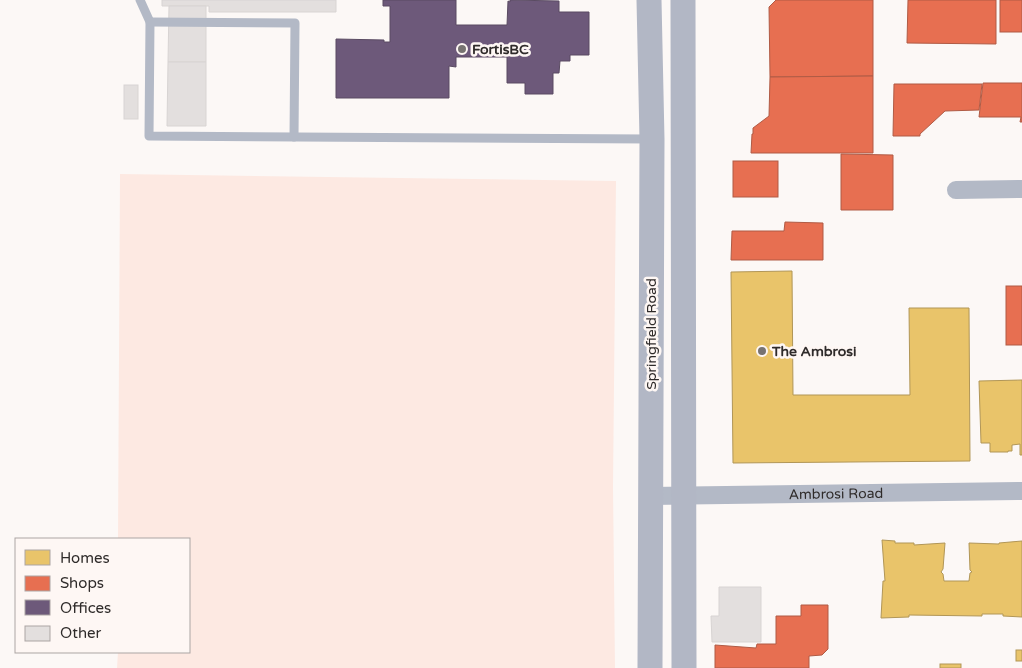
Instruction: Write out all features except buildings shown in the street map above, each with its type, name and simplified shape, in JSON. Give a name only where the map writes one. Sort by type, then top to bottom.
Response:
[{"type":"main road","name":"Springfield Road","points":[[649,0],[652,139],[650,668]]},
{"type":"main road","points":[[683,0],[684,668]]},
{"type":"street","points":[[956,190],[1022,189]]},
{"type":"street","name":"Ambrosi Road","points":[[650,496],[1022,492]]},
{"type":"lane","points":[[140,0],[150,22],[149,136],[652,139]]},
{"type":"lane","points":[[150,22],[295,23],[294,137]]},
{"type":"shaded area","points":[[120,174],[616,181],[613,487],[615,668],[117,668],[118,653],[190,653],[190,538],[118,538]]},
{"type":"place","name":"FortisBC","points":[[462,49]]},
{"type":"place","name":"The Ambrosi","points":[[762,351]]}]
